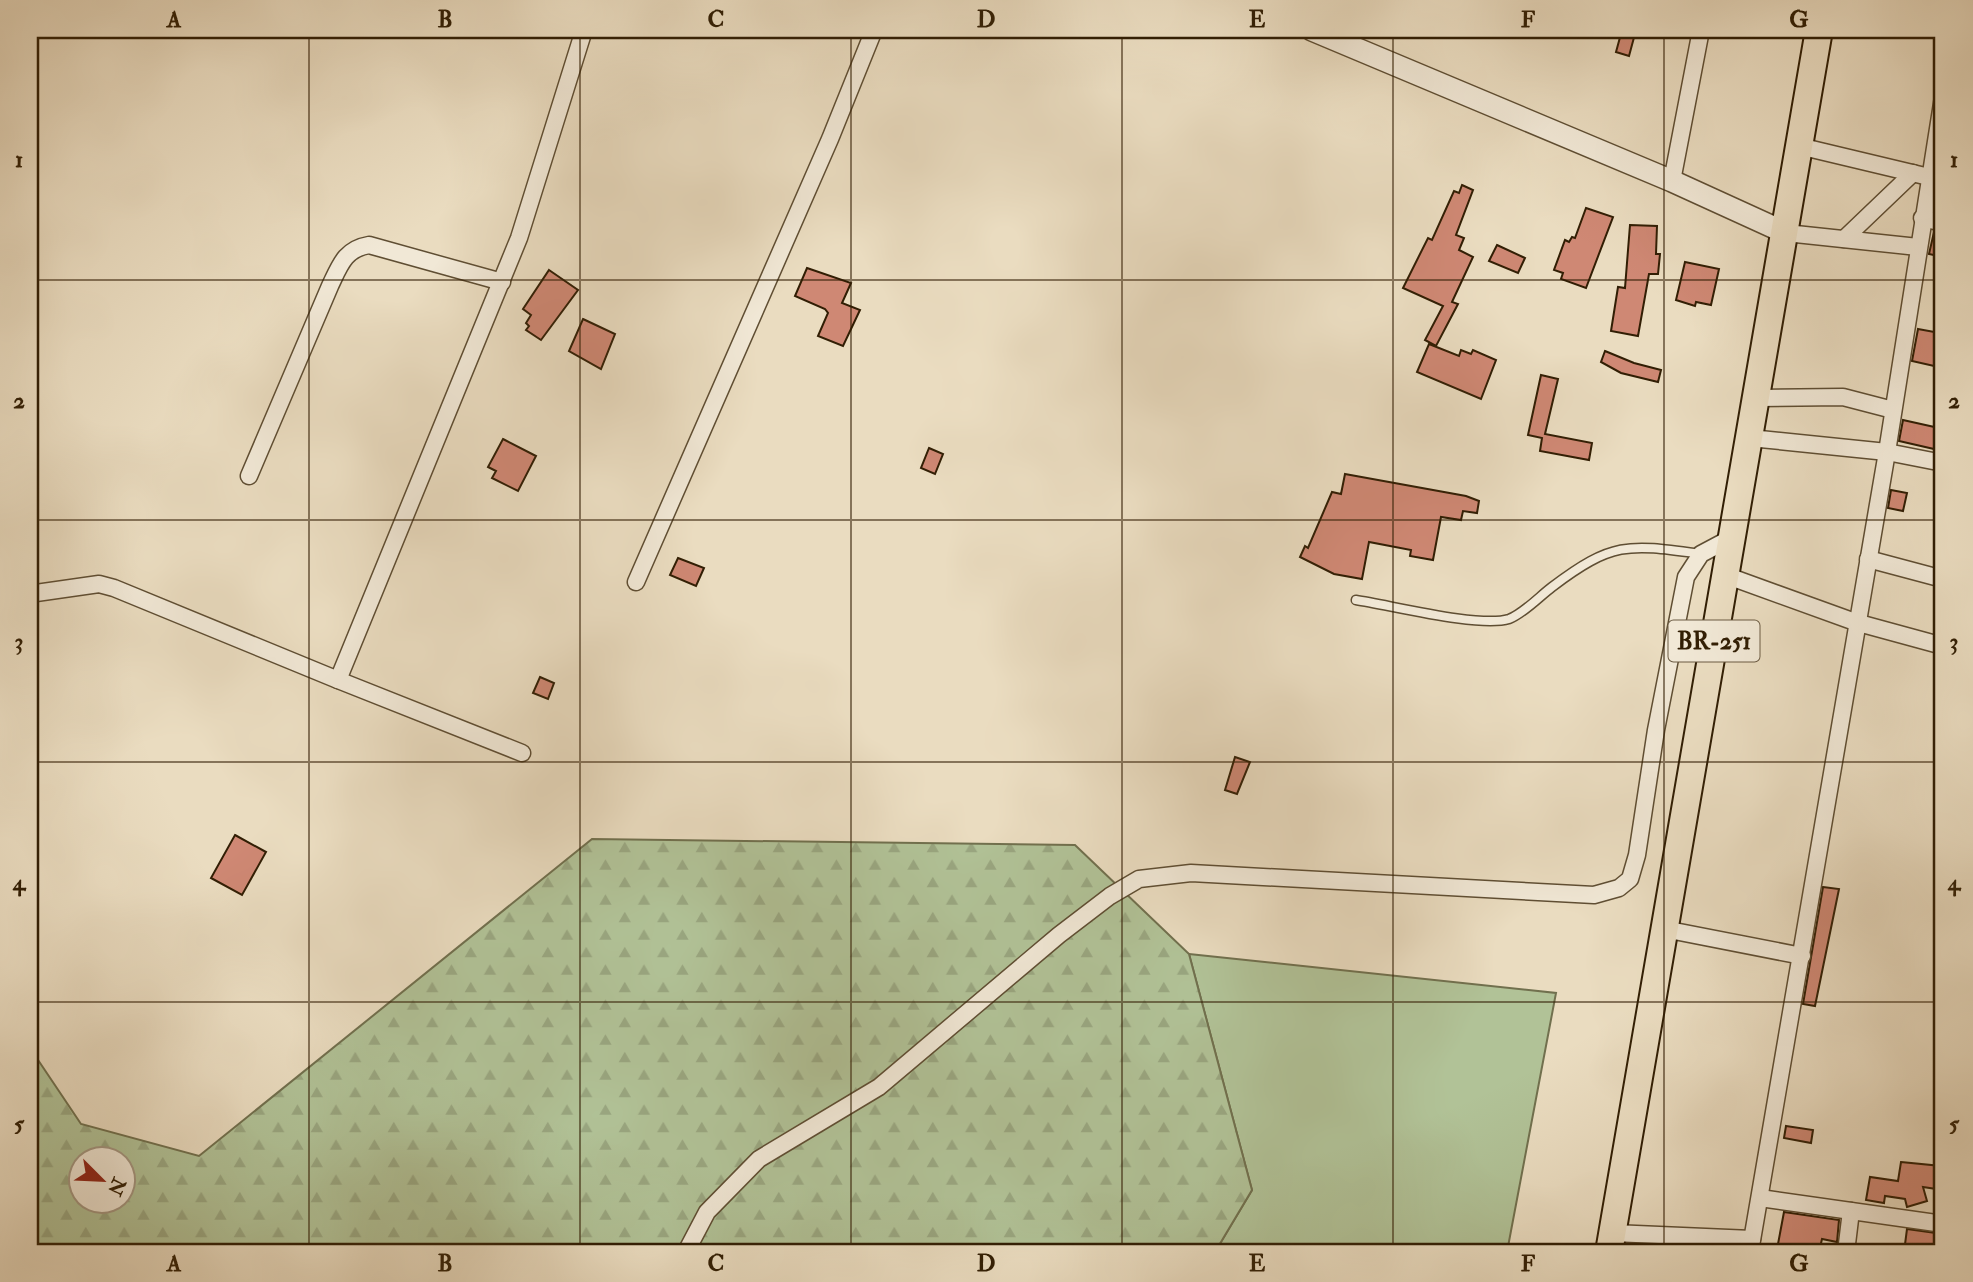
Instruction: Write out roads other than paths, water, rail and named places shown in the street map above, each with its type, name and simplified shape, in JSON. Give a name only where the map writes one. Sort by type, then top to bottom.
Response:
[{"type":"main road","name":"BR-251","points":[[1611,1243],[1819,30]]},
{"type":"street","points":[[338,680],[502,282],[584,30]]},
{"type":"street","points":[[636,582],[820,163],[874,30]]},
{"type":"street","points":[[1312,30],[1672,181],[1786,233],[1918,247]]},
{"type":"street","points":[[1672,181],[1701,30]]},
{"type":"street","points":[[1844,239],[1921,175],[1938,151],[1943,97]]},
{"type":"street","points":[[1800,146],[1921,175]]},
{"type":"street","points":[[1611,1243],[1751,1246],[1802,956],[1855,622],[1887,452],[1922,218],[1921,175]]},
{"type":"street","points":[[1922,218],[1943,223]]},
{"type":"street","points":[[249,476],[330,286],[345,256],[354,247],[369,245],[502,282]]},
{"type":"street","points":[[1757,398],[1843,397],[1893,410]]},
{"type":"street","points":[[1750,438],[1887,452],[1943,463]]},
{"type":"street","points":[[686,1252],[707,1212],[759,1159],[879,1087],[1059,934],[1110,896],[1139,879],[1191,873],[1594,895],[1619,888],[1630,879],[1637,855],[1656,730],[1686,577],[1701,554],[1733,537]]},
{"type":"street","points":[[1868,559],[1943,579]]},
{"type":"street","points":[[1725,575],[1855,622],[1943,646]]},
{"type":"street","points":[[30,591],[36,593],[99,584],[114,588],[523,753]]},
{"type":"street","points":[[1664,929],[1802,956]]},
{"type":"street","points":[[1760,1198],[1943,1224]]},
{"type":"street","points":[[1846,1252],[1852,1211]]},
{"type":"lane","points":[[1356,600],[1483,621],[1510,619],[1580,567],[1623,547],[1643,546],[1701,554]]}]
